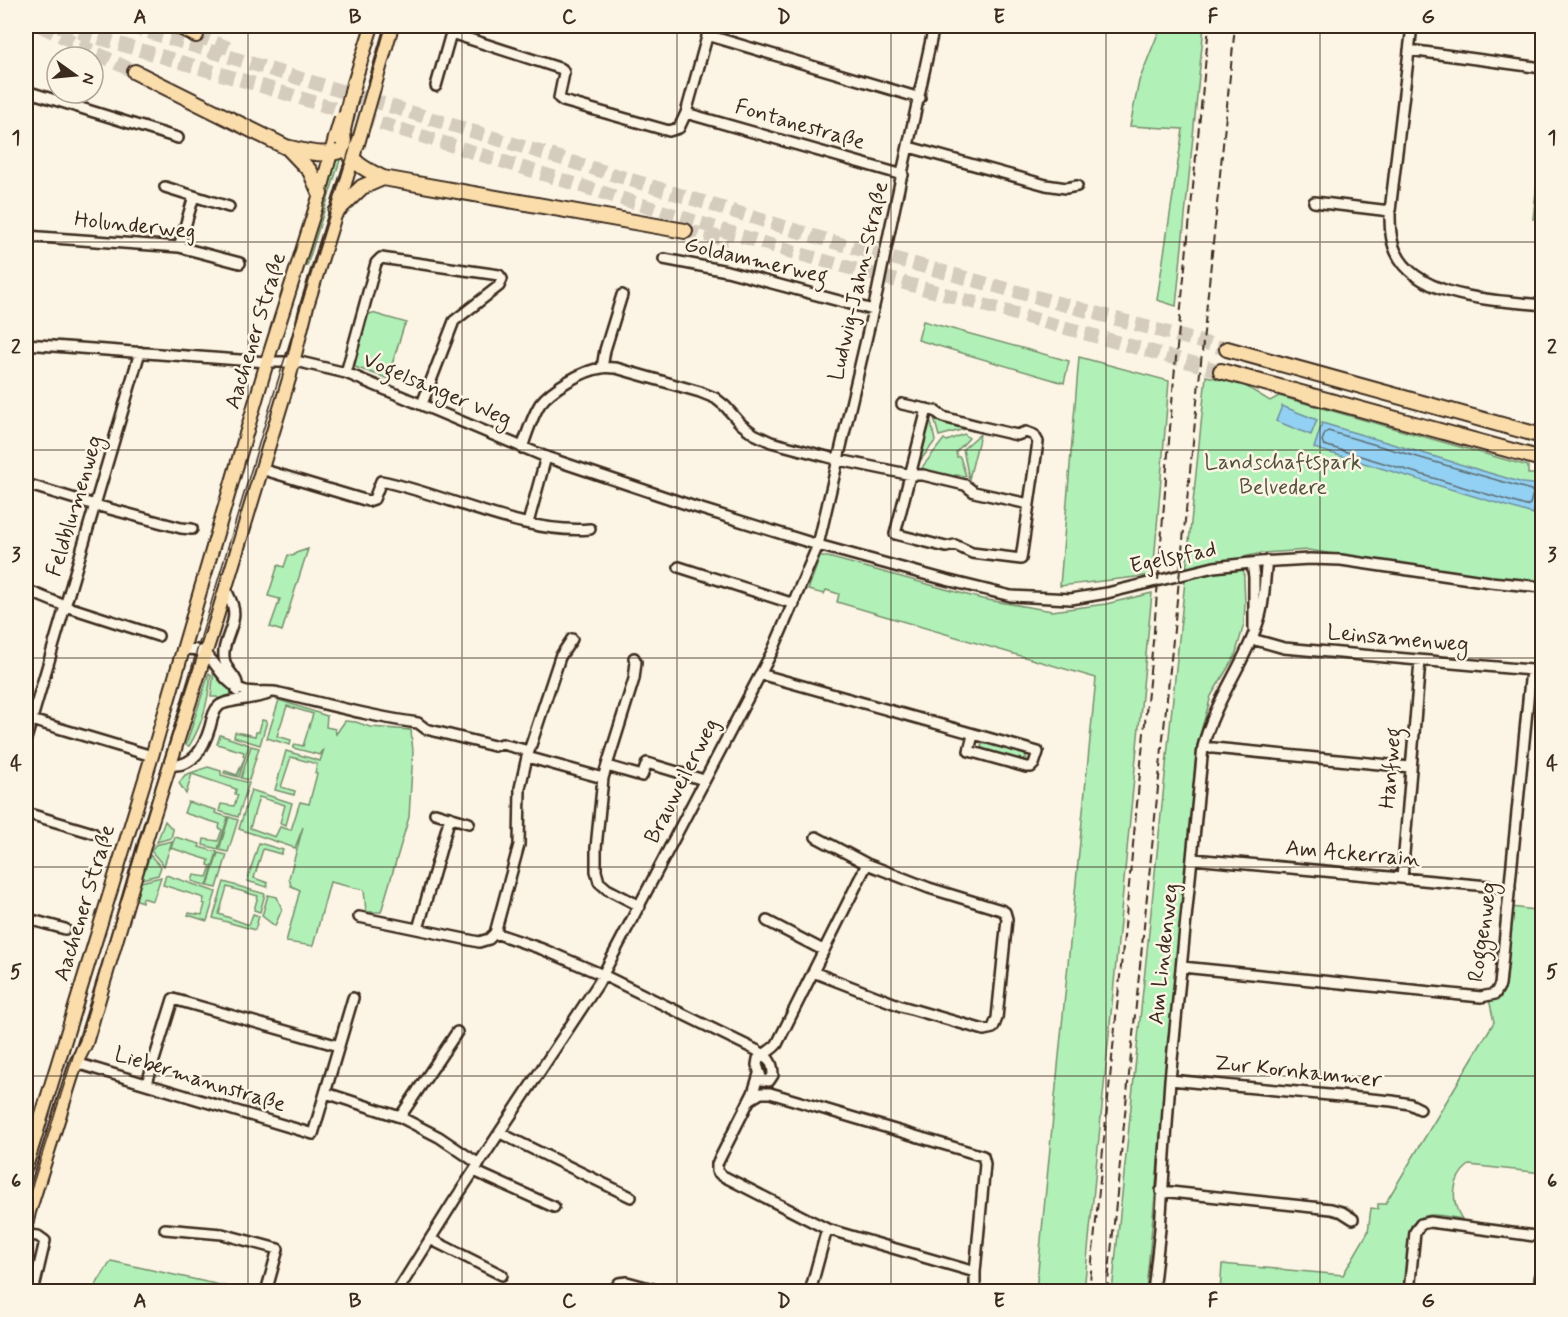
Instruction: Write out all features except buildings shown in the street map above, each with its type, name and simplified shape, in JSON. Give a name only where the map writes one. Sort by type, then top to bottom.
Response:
[{"type":"highway","points":[[178,26],[196,35]]},
{"type":"highway","points":[[135,72],[286,147],[310,153],[331,153],[349,146]]},
{"type":"highway","points":[[354,83],[343,130],[359,166],[383,178],[685,231]]},
{"type":"highway","points":[[286,147],[310,171],[320,194]]},
{"type":"highway","points":[[336,212],[362,187],[383,178]]},
{"type":"highway","points":[[1227,349],[1542,436]]},
{"type":"highway","points":[[1221,371],[1440,429],[1542,459]]},
{"type":"main road","points":[[354,83],[372,26]]},
{"type":"main road","name":"Aachener Straße","points":[[26,1258],[29,1212],[76,1063],[86,1043],[120,926],[226,589],[336,212],[349,146],[369,108],[393,26]]},
{"type":"main road","name":"Aachener Straße","points":[[26,1167],[152,756],[267,362],[331,153]]},
{"type":"main road","points":[[82,986],[87,998],[93,1000],[100,998]]},
{"type":"street","name":"Ludwig-Jahn-Straße","points":[[818,545],[877,293],[934,26]]},
{"type":"street","points":[[1412,26],[1389,211],[1390,232],[1396,252],[1415,275],[1432,285],[1465,297],[1542,305]]},
{"type":"street","points":[[436,86],[452,29],[562,69],[564,73],[559,98],[563,101],[669,131],[679,128],[686,113],[708,30],[920,98]]},
{"type":"street","points":[[1409,50],[1542,68]]},
{"type":"street","points":[[26,91],[178,138]]},
{"type":"street","name":"Fontanestraße","points":[[686,113],[903,175]]},
{"type":"street","points":[[909,147],[1046,185],[1066,188],[1077,186]]},
{"type":"street","points":[[165,187],[229,207]]},
{"type":"street","points":[[179,247],[194,196]]},
{"type":"street","points":[[1314,202],[1389,211]]},
{"type":"street","name":"Holunderweg","points":[[26,236],[179,247],[240,263]]},
{"type":"street","points":[[346,372],[376,263],[381,258],[499,275],[502,279],[500,286],[454,321],[422,404]]},
{"type":"street","name":"Goldammerweg","points":[[664,259],[727,271],[873,310]]},
{"type":"street","points":[[602,368],[605,350],[622,295]]},
{"type":"street","name":"Vogelsanger Weg","points":[[26,344],[320,365],[346,372],[546,457],[818,545]]},
{"type":"street","name":"Feldblumenweg","points":[[26,739],[28,719],[65,606],[140,352]]},
{"type":"street","points":[[522,448],[541,402],[572,379],[602,368],[628,371],[715,398],[741,424],[754,434],[771,442],[839,460],[966,485],[975,492],[1029,504]]},
{"type":"street","points":[[902,404],[927,409],[935,411],[943,417],[1017,435],[1026,432],[1034,435],[1038,442],[1021,560],[972,553],[955,545],[946,547],[895,534],[912,475],[927,409]]},
{"type":"street","points":[[528,523],[546,457]]},
{"type":"street","points":[[261,469],[368,501],[374,500],[379,484],[383,482],[528,523],[571,530],[590,529]]},
{"type":"street","points":[[26,484],[95,505],[192,529]]},
{"type":"street","name":"Egelspfad","points":[[818,545],[1011,596],[1056,599],[1089,597],[1214,567],[1252,562],[1310,559],[1341,560],[1490,582],[1542,587]]},
{"type":"street","name":"Brauweilerweg","points":[[397,1292],[603,975],[760,674],[794,604],[818,545]]},
{"type":"street","name":"Am Lindenweg","points":[[1153,1292],[1160,1229],[1170,1080],[1203,747],[1214,711],[1253,635],[1260,616],[1267,561]]},
{"type":"street","name":"Am Lindenweg","points":[[1252,562],[1253,635]]},
{"type":"street","points":[[679,567],[794,604]]},
{"type":"street","points":[[226,589],[234,608],[224,655],[225,662],[237,680],[238,688],[228,702]]},
{"type":"street","points":[[26,591],[158,636]]},
{"type":"street","name":"Leinsamenweg","points":[[1253,635],[1284,648],[1542,671]]},
{"type":"street","points":[[359,917],[479,942],[489,939],[495,933],[519,845],[520,788],[528,754],[560,657],[572,639]]},
{"type":"street","points":[[182,650],[194,648],[205,653],[227,682],[247,691],[276,692],[361,714],[418,723],[426,729],[494,747],[502,744],[603,778]]},
{"type":"street","points":[[634,658],[636,662],[634,679],[603,778],[596,871],[599,882],[607,889],[640,906]]},
{"type":"street","name":"Hanfweg","points":[[1402,878],[1420,661]]},
{"type":"street","name":"Roggenweg","points":[[1182,967],[1492,996],[1500,985],[1531,670]]},
{"type":"street","points":[[760,674],[1038,752],[1034,764],[1026,767],[969,751],[973,735]]},
{"type":"street","points":[[171,765],[181,766],[192,759],[207,735],[213,714],[219,705],[276,692]]},
{"type":"street","points":[[28,719],[152,756]]},
{"type":"street","points":[[1203,747],[1410,767]]},
{"type":"street","points":[[607,766],[642,776],[647,763],[704,780]]},
{"type":"street","points":[[26,813],[93,833]]},
{"type":"street","points":[[435,813],[469,823]]},
{"type":"street","points":[[418,929],[450,817]]},
{"type":"street","points":[[813,972],[901,1006],[984,1030],[993,1028],[998,1018],[1007,919],[1005,912],[1001,909],[929,888],[867,864],[816,837]]},
{"type":"street","name":"Am Ackerrain","points":[[1193,859],[1510,888]]},
{"type":"street","points":[[759,1073],[769,1082],[777,1044],[867,864]]},
{"type":"street","points":[[26,923],[32,920],[65,929]]},
{"type":"street","points":[[767,921],[824,950]]},
{"type":"street","points":[[495,933],[542,949],[603,975],[745,1044],[771,1060],[783,1094],[788,1098]]},
{"type":"street","points":[[353,998],[326,1093],[400,1117],[439,1137],[476,1168],[554,1208]]},
{"type":"street","points":[[147,1083],[173,999],[339,1046]]},
{"type":"street","points":[[400,1117],[457,1032]]},
{"type":"street","points":[[745,1044],[751,1050],[759,1073],[773,1094]]},
{"type":"street","points":[[777,1044],[758,1059],[759,1073],[749,1100],[717,1164],[717,1171],[748,1190],[827,1229],[975,1272]]},
{"type":"street","name":"Liebermannstraße","points":[[76,1063],[313,1134],[326,1093]]},
{"type":"street","name":"Zur Kornkammer","points":[[1170,1080],[1392,1101],[1410,1104],[1420,1109]]},
{"type":"street","points":[[749,1100],[761,1093],[773,1094],[983,1156],[985,1164],[975,1292]]},
{"type":"street","points":[[500,1133],[630,1197]]},
{"type":"street","points":[[1161,1191],[1331,1209],[1342,1212],[1353,1219]]},
{"type":"street","points":[[1408,1292],[1415,1232],[1420,1224],[1430,1222],[1542,1237]]},
{"type":"street","points":[[165,1229],[222,1234],[278,1249],[266,1292]]},
{"type":"street","points":[[810,1292],[827,1229]]},
{"type":"street","points":[[26,1235],[38,1236],[45,1241],[33,1292]]},
{"type":"street","points":[[430,1239],[502,1275]]},
{"type":"street","points":[[1539,1292],[1542,1262]]},
{"type":"street","points":[[612,1292],[619,1283],[627,1282],[664,1292]]},
{"type":"green space","points":[[1161,26],[1204,26],[1176,306],[1157,300],[1183,129],[1130,126],[1139,81]]},
{"type":"green space","points":[[341,157],[307,266],[305,266],[334,159]]},
{"type":"green space","points":[[1538,174],[1542,175],[1541,221],[1533,219]]},
{"type":"green space","points":[[372,313],[407,323],[404,326],[389,374],[392,380],[353,365],[368,315]]},
{"type":"green space","points":[[923,321],[1069,361],[1064,383],[918,340]]},
{"type":"green space","points":[[1079,357],[1169,381],[1153,575],[1060,586]]},
{"type":"green space","name":"Landschaftspark Belvedere","points":[[1206,376],[1242,384],[1270,401],[1279,396],[1528,466],[1528,474],[1542,474],[1542,583],[1524,583],[1308,550],[1262,553],[1243,557],[1244,624],[1235,656],[1211,696],[1197,746],[1146,1291],[1112,1292]]},
{"type":"green space","points":[[934,418],[972,427],[939,436]]},
{"type":"green space","points":[[929,421],[935,441],[920,461]]},
{"type":"green space","points":[[964,434],[969,438],[956,452],[966,476],[955,475],[954,480],[921,472],[944,439],[947,441]]},
{"type":"green space","points":[[980,435],[969,479],[963,449]]},
{"type":"green space","points":[[308,549],[282,631],[270,627],[280,599],[268,596],[278,565],[284,567],[288,555],[293,556]]},
{"type":"green space","points":[[820,557],[828,557],[982,599],[1052,611],[1106,604],[1152,593],[1084,1291],[1036,1291],[1096,678],[837,602],[839,594],[826,590],[824,594],[808,590]]},
{"type":"green space","points":[[214,669],[233,690],[229,697],[219,702],[217,697],[211,697]]},
{"type":"green space","points":[[209,673],[211,675],[204,712],[189,746],[186,745]]},
{"type":"green space","points":[[279,700],[327,716],[326,727],[335,729],[336,734],[345,721],[370,727],[411,730],[413,752],[409,817],[381,912],[366,912],[364,890],[330,882],[313,946],[286,942],[300,890],[291,886],[289,878],[303,827],[295,848],[239,829],[251,790],[292,803],[286,825],[280,823],[285,805],[259,797],[250,828],[275,837],[280,827],[291,830],[300,802],[309,804],[317,774],[315,773],[317,764],[291,757],[281,787],[295,791],[294,795],[275,790],[286,751],[320,761],[324,749],[320,755],[293,748],[295,744],[303,746],[313,714],[287,706],[277,736],[291,740],[290,745],[267,738]]},
{"type":"green space","points":[[262,720],[267,721],[260,745],[234,737],[235,732],[255,736],[256,732],[259,732]]},
{"type":"green space","points":[[220,735],[249,745],[239,777],[224,773],[225,771],[237,775],[245,757],[244,752],[217,744]]},
{"type":"green space","points":[[987,742],[1024,754],[1027,759],[1023,761],[983,750],[981,745]]},
{"type":"green space","points":[[251,746],[259,748],[249,780],[241,778]]},
{"type":"green space","points":[[208,767],[221,771],[221,775],[249,783],[238,817],[219,811],[221,804],[234,806],[238,795],[235,794],[236,789],[192,774],[186,794],[179,783],[185,775]]},
{"type":"green space","points":[[188,802],[216,810],[215,813],[228,817],[218,849],[203,845],[204,839],[218,841],[222,830],[219,828],[220,824],[184,813]]},
{"type":"green space","points":[[229,817],[238,820],[228,852],[219,850]]},
{"type":"green space","points":[[165,821],[173,830],[171,838],[157,842]]},
{"type":"green space","points":[[175,837],[200,844],[199,847],[217,852],[207,886],[192,881],[194,875],[207,877],[211,866],[208,865],[209,860],[171,848]]},
{"type":"green space","points":[[172,841],[164,866],[151,851],[155,845]]},
{"type":"green space","points":[[259,843],[283,850],[281,854],[263,849],[254,878],[268,883],[267,887],[247,881]]},
{"type":"green space","points":[[218,853],[227,855],[217,888],[208,886]]},
{"type":"green space","points":[[150,855],[161,867],[158,875],[142,879]]},
{"type":"green space","points":[[166,875],[216,892],[207,921],[188,915],[189,913],[202,915],[204,898],[163,885]]},
{"type":"green space","points":[[161,877],[153,901],[143,898],[142,902],[135,899],[141,882]]},
{"type":"green space","points":[[224,882],[265,894],[260,912],[254,910],[258,896],[227,887],[219,914],[249,925],[253,914],[259,916],[255,930],[213,918]]},
{"type":"green space","points":[[268,895],[277,897],[282,909],[275,926],[262,916]]},
{"type":"green space","points":[[1511,907],[1542,911],[1542,1173],[1469,1165],[1463,1170],[1456,1183],[1454,1197],[1462,1219],[1427,1215],[1416,1220],[1411,1226],[1403,1291],[1220,1292],[1222,1264],[1343,1275],[1368,1232],[1371,1208],[1378,1209],[1378,1204],[1385,1204],[1494,1022],[1489,999],[1496,997]]},
{"type":"green space","points":[[111,1261],[238,1289],[259,1291],[92,1291]]},
{"type":"water","points":[[1282,406],[1317,420],[1311,435],[1276,421]]},
{"type":"water","points":[[1322,423],[1523,483],[1541,485],[1533,514],[1314,448]]},
{"type":"tunnel","points":[[41,26],[135,72]]},
{"type":"tunnel","points":[[59,26],[265,87],[789,251],[1221,371]]},
{"type":"tunnel","points":[[129,26],[830,241],[1227,349]]},
{"type":"tunnel","points":[[196,35],[231,49]]},
{"type":"tunnel","points":[[685,231],[728,239]]},
{"type":"tram line","points":[[26,1205],[122,899],[386,26]]},
{"type":"railway","points":[[1089,1292],[1154,631],[1174,378],[1209,26]]},
{"type":"railway","points":[[1107,1292],[1235,26]]}]
